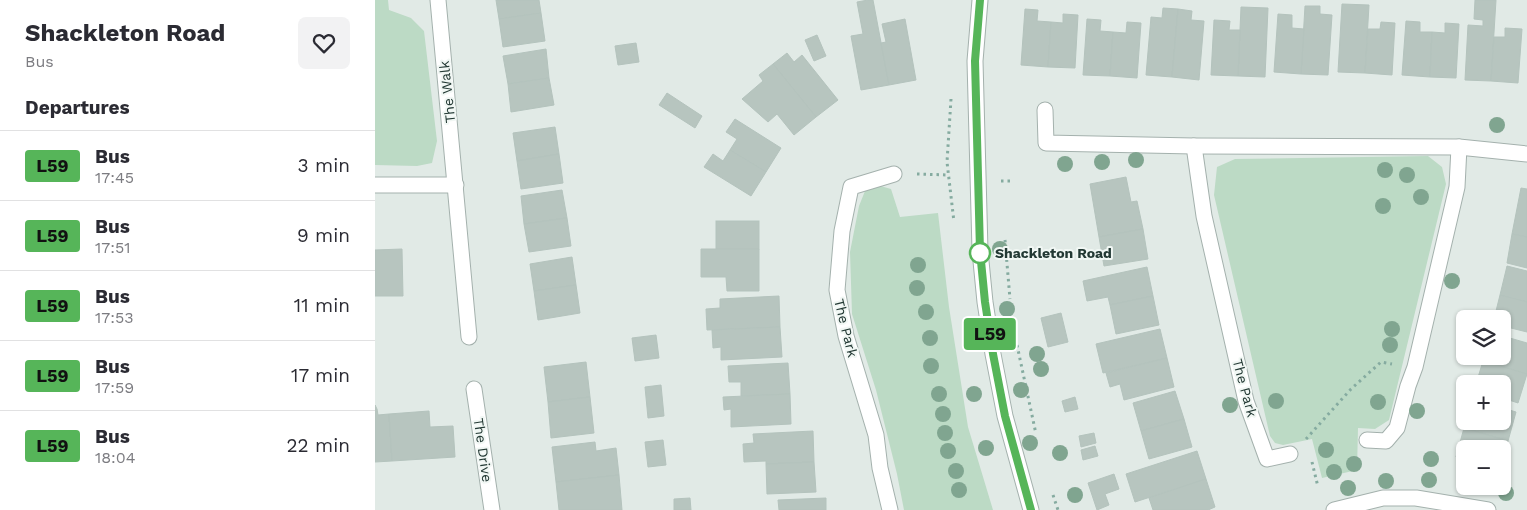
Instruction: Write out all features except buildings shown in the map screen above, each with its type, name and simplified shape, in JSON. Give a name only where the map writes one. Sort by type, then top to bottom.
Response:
[{"type":"street","name":"The Walk","points":[[438,0],[469,337]]},
{"type":"street","points":[[980,0],[975,61],[980,251],[985,302],[1005,416],[1031,510]]},
{"type":"street","points":[[1045,110],[1046,142],[1194,146],[1459,147],[1527,154]]},
{"type":"street","name":"The Park","points":[[1194,146],[1204,216],[1247,402],[1267,459],[1290,454]]},
{"type":"street","points":[[1367,440],[1386,441],[1397,428],[1415,367],[1457,187],[1459,147]]},
{"type":"street","name":"The Park","points":[[890,510],[880,468],[876,435],[846,336],[837,290],[842,231],[851,187],[894,174]]},
{"type":"street","points":[[375,185],[456,185]]},
{"type":"street","name":"The Drive","points":[[474,389],[492,510]]},
{"type":"street","points":[[1334,510],[1383,498],[1416,498],[1488,510]]},
{"type":"path","points":[[894,174],[949,175]]},
{"type":"path","points":[[1001,188],[1001,180],[1014,181]]},
{"type":"path","points":[[1004,233],[1011,300]]},
{"type":"path","points":[[1016,337],[1038,443]]},
{"type":"path","points":[[1308,446],[1306,438],[1351,389],[1381,362],[1415,367]]},
{"type":"path","points":[[1310,454],[1317,487]]},
{"type":"path","points":[[1052,491],[1058,510]]},
{"type":"green space","points":[[375,0],[388,0],[389,10],[411,18],[424,31],[437,141],[432,163],[417,166],[375,165]]},
{"type":"green space","points":[[1428,156],[1442,167],[1446,184],[1389,420],[1375,429],[1358,428],[1357,470],[1322,478],[1312,439],[1283,445],[1275,443],[1270,436],[1214,195],[1217,167],[1235,159]]},
{"type":"green space","points":[[877,185],[891,189],[900,217],[938,213],[949,307],[968,427],[993,510],[904,510],[876,390],[852,314],[850,252],[859,206],[865,191]]},
{"type":"bus line","name":"L59","points":[[980,0],[975,61],[980,251],[985,302],[1005,416],[1031,510]]},
{"type":"place","name":"Shackleton Road","points":[[980,253]]}]
